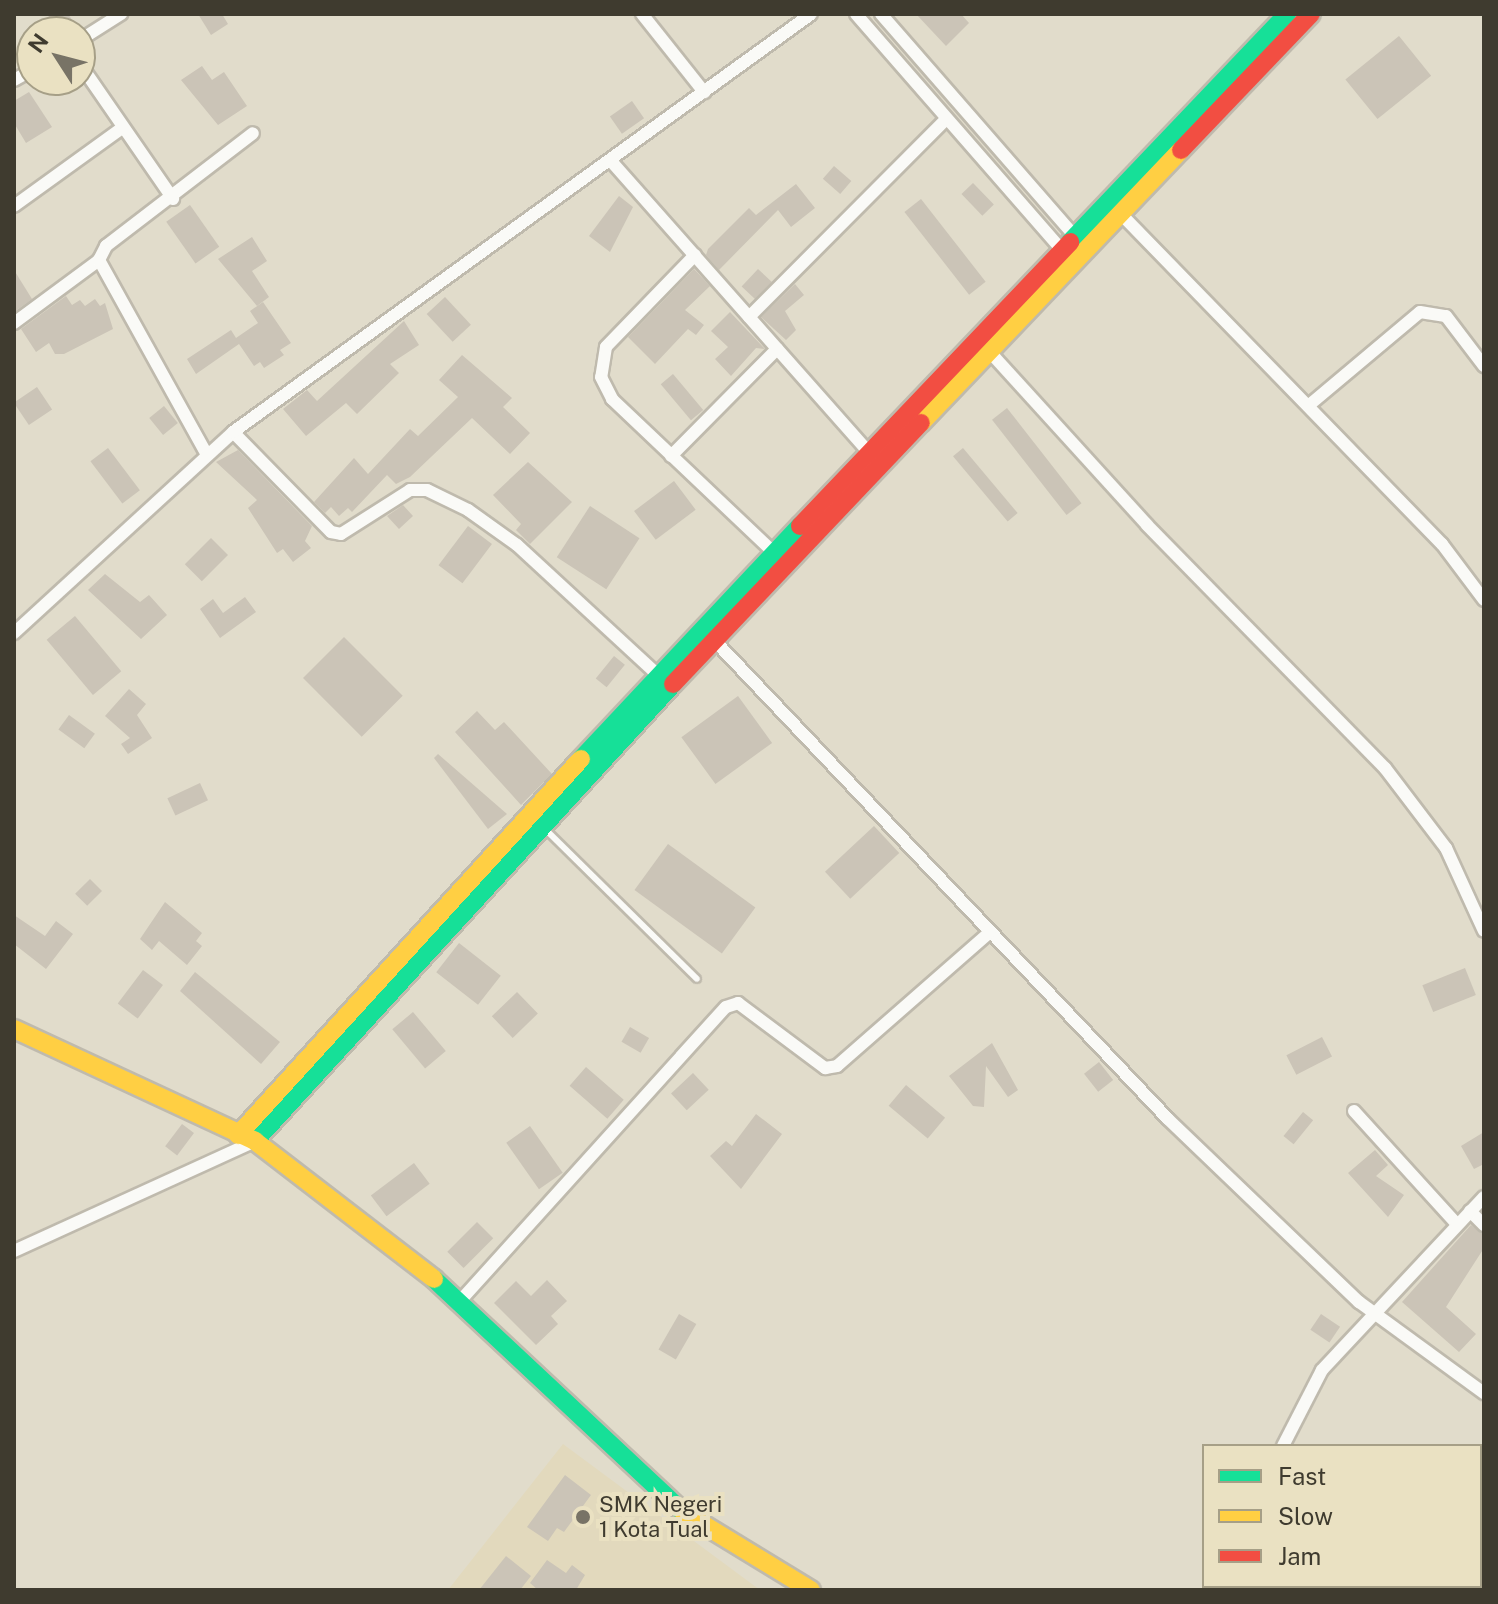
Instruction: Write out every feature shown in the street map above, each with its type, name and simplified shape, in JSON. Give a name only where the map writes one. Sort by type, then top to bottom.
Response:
[{"type":"main road","points":[[535,820],[714,640],[988,350],[1074,249],[1287,14]]},
{"type":"main road","points":[[246,1138],[535,820],[658,675],[869,453],[1074,249],[1120,213],[1311,14]]},
{"type":"main road","points":[[14,1029],[246,1138],[460,1301],[686,1515],[811,1590]]},
{"type":"street","points":[[96,30],[121,14]]},
{"type":"street","points":[[642,14],[704,92]]},
{"type":"street","points":[[14,633],[206,453],[233,432],[811,14]]},
{"type":"street","points":[[856,14],[945,120],[1074,249]]},
{"type":"street","points":[[881,14],[1074,249]]},
{"type":"street","points":[[96,88],[173,199]]},
{"type":"street","points":[[749,317],[945,120]]},
{"type":"street","points":[[14,206],[122,128]]},
{"type":"street","points":[[14,323],[99,260],[106,246],[173,199],[253,133]]},
{"type":"street","points":[[611,161],[869,453]]},
{"type":"street","points":[[1120,213],[1442,544],[1484,600]]},
{"type":"street","points":[[695,255],[606,347],[600,362],[612,399],[774,553]]},
{"type":"street","points":[[99,260],[206,453]]},
{"type":"street","points":[[1308,406],[1420,312],[1446,316],[1484,366]]},
{"type":"street","points":[[671,456],[777,349]]},
{"type":"street","points":[[988,350],[1147,525],[1385,768],[1446,848],[1484,931]]},
{"type":"street","points":[[233,432],[331,532],[341,534],[410,490],[427,490],[468,510],[517,545],[658,675]]},
{"type":"street","points":[[714,640],[1168,1119],[1372,1312],[1484,1393]]},
{"type":"street","points":[[460,1301],[726,1007],[738,1003],[825,1068],[837,1066],[990,932]]},
{"type":"street","points":[[1354,1111],[1457,1224]]},
{"type":"street","points":[[14,1251],[218,1163],[246,1138]]},
{"type":"street","points":[[1284,1444],[1322,1370],[1372,1312],[1484,1197]]},
{"type":"street","points":[[1470,1211],[1484,1225]]},
{"type":"lane","points":[[535,820],[697,979]]},
{"type":"shaded area","name":"SMK Negeri 1 Kota Tual","points":[[563,1444],[760,1590],[448,1590]]},
{"type":"building","points":[[198,14],[222,14],[228,24],[211,35]]},
{"type":"building","points":[[916,14],[961,14],[969,23],[946,46]]},
{"type":"building","points":[[1399,36],[1431,76],[1377,119],[1345,79]]},
{"type":"building","points":[[202,66],[212,80],[224,72],[247,106],[218,125],[181,80]]},
{"type":"building","points":[[22,96],[32,96],[52,127],[26,143],[14,123],[14,101]]},
{"type":"building","points":[[632,101],[644,118],[622,134],[610,116]]},
{"type":"building","points":[[834,166],[851,181],[840,194],[823,179]]},
{"type":"building","points":[[973,183],[994,205],[982,216],[961,194]]},
{"type":"building","points":[[796,184],[815,208],[791,227],[778,210],[719,270],[706,255],[708,249],[749,208],[756,215]]},
{"type":"building","points":[[619,196],[633,207],[610,252],[589,236]]},
{"type":"building","points":[[921,199],[986,282],[969,295],[904,212]]},
{"type":"building","points":[[190,205],[219,247],[195,263],[166,222]]},
{"type":"building","points":[[252,237],[267,261],[252,271],[269,297],[257,306],[218,259]]},
{"type":"building","points":[[694,269],[710,286],[685,310],[704,325],[696,335],[688,329],[655,364],[628,337]]},
{"type":"building","points":[[758,269],[772,282],[756,300],[742,287]]},
{"type":"building","points":[[14,270],[32,299],[14,312]]},
{"type":"building","points":[[795,284],[804,295],[785,311],[796,330],[786,340],[761,317]]},
{"type":"building","points":[[66,296],[72,305],[80,300],[85,306],[95,299],[100,306],[105,303],[113,329],[64,354],[55,354],[49,343],[36,352],[21,329]]},
{"type":"building","points":[[445,297],[471,325],[453,342],[427,314]]},
{"type":"building","points":[[263,302],[291,343],[280,350],[284,355],[264,368],[260,362],[254,366],[239,344],[196,374],[187,359],[231,330],[236,338],[258,323],[250,311]]},
{"type":"building","points":[[730,312],[765,349],[756,348],[731,376],[715,359],[728,347],[711,331]]},
{"type":"building","points":[[404,321],[419,345],[390,364],[399,373],[357,414],[346,403],[306,436],[283,409],[307,390],[317,401]]},
{"type":"building","points":[[462,355],[512,398],[503,407],[530,433],[510,454],[472,418],[410,477],[396,484],[387,475],[352,512],[348,508],[339,516],[331,507],[325,513],[314,502],[354,458],[368,474],[410,429],[418,436],[458,397],[439,380]]},
{"type":"building","points":[[673,374],[703,410],[691,420],[661,384]]},
{"type":"building","points":[[37,387],[52,409],[29,425],[14,403]]},
{"type":"building","points":[[164,406],[178,423],[163,435],[149,418]]},
{"type":"building","points":[[1007,408],[1081,503],[1067,515],[992,420]]},
{"type":"building","points":[[108,448],[140,490],[122,504],[90,461]]},
{"type":"building","points":[[963,448],[1018,513],[1008,521],[953,456]]},
{"type":"building","points":[[238,450],[312,526],[305,541],[311,548],[293,562],[283,549],[277,553],[248,508],[257,500],[216,462]]},
{"type":"building","points":[[528,462],[572,502],[530,544],[516,530],[521,524],[493,495]]},
{"type":"building","points":[[674,481],[696,510],[656,540],[634,511]]},
{"type":"building","points":[[403,505],[413,516],[399,529],[387,516]]},
{"type":"building","points":[[590,506],[639,538],[606,589],[557,557]]},
{"type":"building","points":[[468,526],[492,544],[462,583],[439,565]]},
{"type":"building","points":[[211,538],[228,555],[202,581],[185,564]]},
{"type":"building","points":[[105,574],[140,602],[149,595],[167,615],[141,639],[88,590]]},
{"type":"building","points":[[245,597],[256,612],[220,638],[200,609],[213,599],[223,613]]},
{"type":"building","points":[[75,616],[121,671],[93,695],[47,640]]},
{"type":"building","points":[[344,637],[403,696],[362,737],[303,678]]},
{"type":"building","points":[[614,656],[625,665],[607,687],[596,679]]},
{"type":"building","points":[[129,689],[146,704],[137,715],[152,738],[128,754],[121,744],[130,738],[105,716]]},
{"type":"building","points":[[738,696],[772,743],[715,784],[681,737]]},
{"type":"building","points":[[477,711],[495,730],[504,722],[552,774],[521,805],[455,732]]},
{"type":"building","points":[[69,715],[95,734],[84,748],[58,730]]},
{"type":"building","points":[[438,754],[507,814],[488,829],[434,758]]},
{"type":"building","points":[[200,783],[208,800],[175,815],[167,798]]},
{"type":"building","points":[[874,826],[899,853],[850,899],[825,872]]},
{"type":"building","points":[[668,844],[755,907],[722,954],[634,890]]},
{"type":"building","points":[[90,879],[102,891],[87,906],[75,894]]},
{"type":"building","points":[[165,902],[202,933],[196,941],[202,946],[187,965],[159,941],[152,950],[140,939]]},
{"type":"building","points":[[14,915],[45,936],[56,921],[73,934],[46,969],[14,944]]},
{"type":"building","points":[[459,943],[501,976],[478,1005],[436,972]]},
{"type":"building","points":[[1465,968],[1476,995],[1433,1012],[1422,985]]},
{"type":"building","points":[[143,970],[163,985],[138,1019],[118,1004]]},
{"type":"building","points":[[195,972],[280,1042],[261,1064],[180,991]]},
{"type":"building","points":[[517,992],[538,1014],[513,1038],[492,1016]]},
{"type":"building","points":[[413,1012],[446,1051],[425,1068],[392,1029]]},
{"type":"building","points":[[630,1027],[649,1038],[641,1053],[622,1042]]},
{"type":"building","points":[[1322,1037],[1332,1057],[1296,1075],[1286,1055]]},
{"type":"building","points":[[992,1043],[1018,1090],[1008,1097],[986,1066],[984,1107],[973,1106],[949,1076]]},
{"type":"building","points":[[1099,1062],[1113,1080],[1098,1092],[1084,1074]]},
{"type":"building","points":[[586,1067],[624,1100],[607,1119],[570,1086]]},
{"type":"building","points":[[693,1073],[709,1090],[687,1110],[671,1093]]},
{"type":"building","points":[[906,1085],[945,1118],[928,1138],[889,1106]]},
{"type":"building","points":[[1303,1112],[1313,1120],[1294,1144],[1283,1136]]},
{"type":"building","points":[[756,1114],[782,1134],[741,1189],[710,1156],[726,1141],[732,1146]]},
{"type":"building","points":[[182,1124],[194,1133],[177,1155],[165,1146]]},
{"type":"building","points":[[530,1126],[563,1173],[539,1189],[506,1143]]},
{"type":"building","points":[[1484,1132],[1484,1164],[1474,1169],[1461,1146]]},
{"type":"building","points":[[1375,1150],[1388,1165],[1376,1176],[1404,1195],[1388,1217],[1348,1173]]},
{"type":"building","points":[[414,1163],[430,1184],[387,1216],[371,1195]]},
{"type":"building","points":[[477,1222],[493,1238],[464,1268],[447,1252]]},
{"type":"building","points":[[1471,1225],[1484,1235],[1484,1248],[1446,1307],[1476,1334],[1459,1352],[1402,1302]]},
{"type":"building","points":[[547,1280],[567,1301],[551,1316],[558,1324],[536,1345],[494,1303],[516,1281],[531,1296]]},
{"type":"building","points":[[679,1314],[696,1324],[676,1360],[658,1350]]},
{"type":"building","points":[[1321,1314],[1340,1327],[1329,1343],[1310,1330]]},
{"type":"building","points":[[565,1475],[591,1495],[564,1532],[557,1528],[548,1541],[527,1527]]},
{"type":"building","points":[[506,1556],[531,1576],[520,1590],[479,1590]]},
{"type":"building","points":[[547,1560],[566,1573],[572,1565],[585,1575],[576,1590],[538,1590],[530,1583]]},
{"type":"traffic: fast","points":[[1070,242],[1287,14]]},
{"type":"traffic: fast","points":[[581,759],[800,526]]},
{"type":"traffic: fast","points":[[255,1141],[673,684]]},
{"type":"traffic: fast","points":[[434,1279],[683,1512]]},
{"type":"traffic: slow","points":[[921,423],[1181,150]]},
{"type":"traffic: slow","points":[[238,1135],[581,759]]},
{"type":"traffic: slow","points":[[14,1029],[255,1141],[434,1279]]},
{"type":"traffic: slow","points":[[683,1512],[811,1590]]},
{"type":"traffic: jam","points":[[1181,150],[1311,14]]},
{"type":"traffic: jam","points":[[800,526],[1070,242]]},
{"type":"traffic: jam","points":[[673,684],[921,423]]},
{"type":"place","name":"SMK Negeri 1 Kota Tual","points":[[583,1517]]}]
